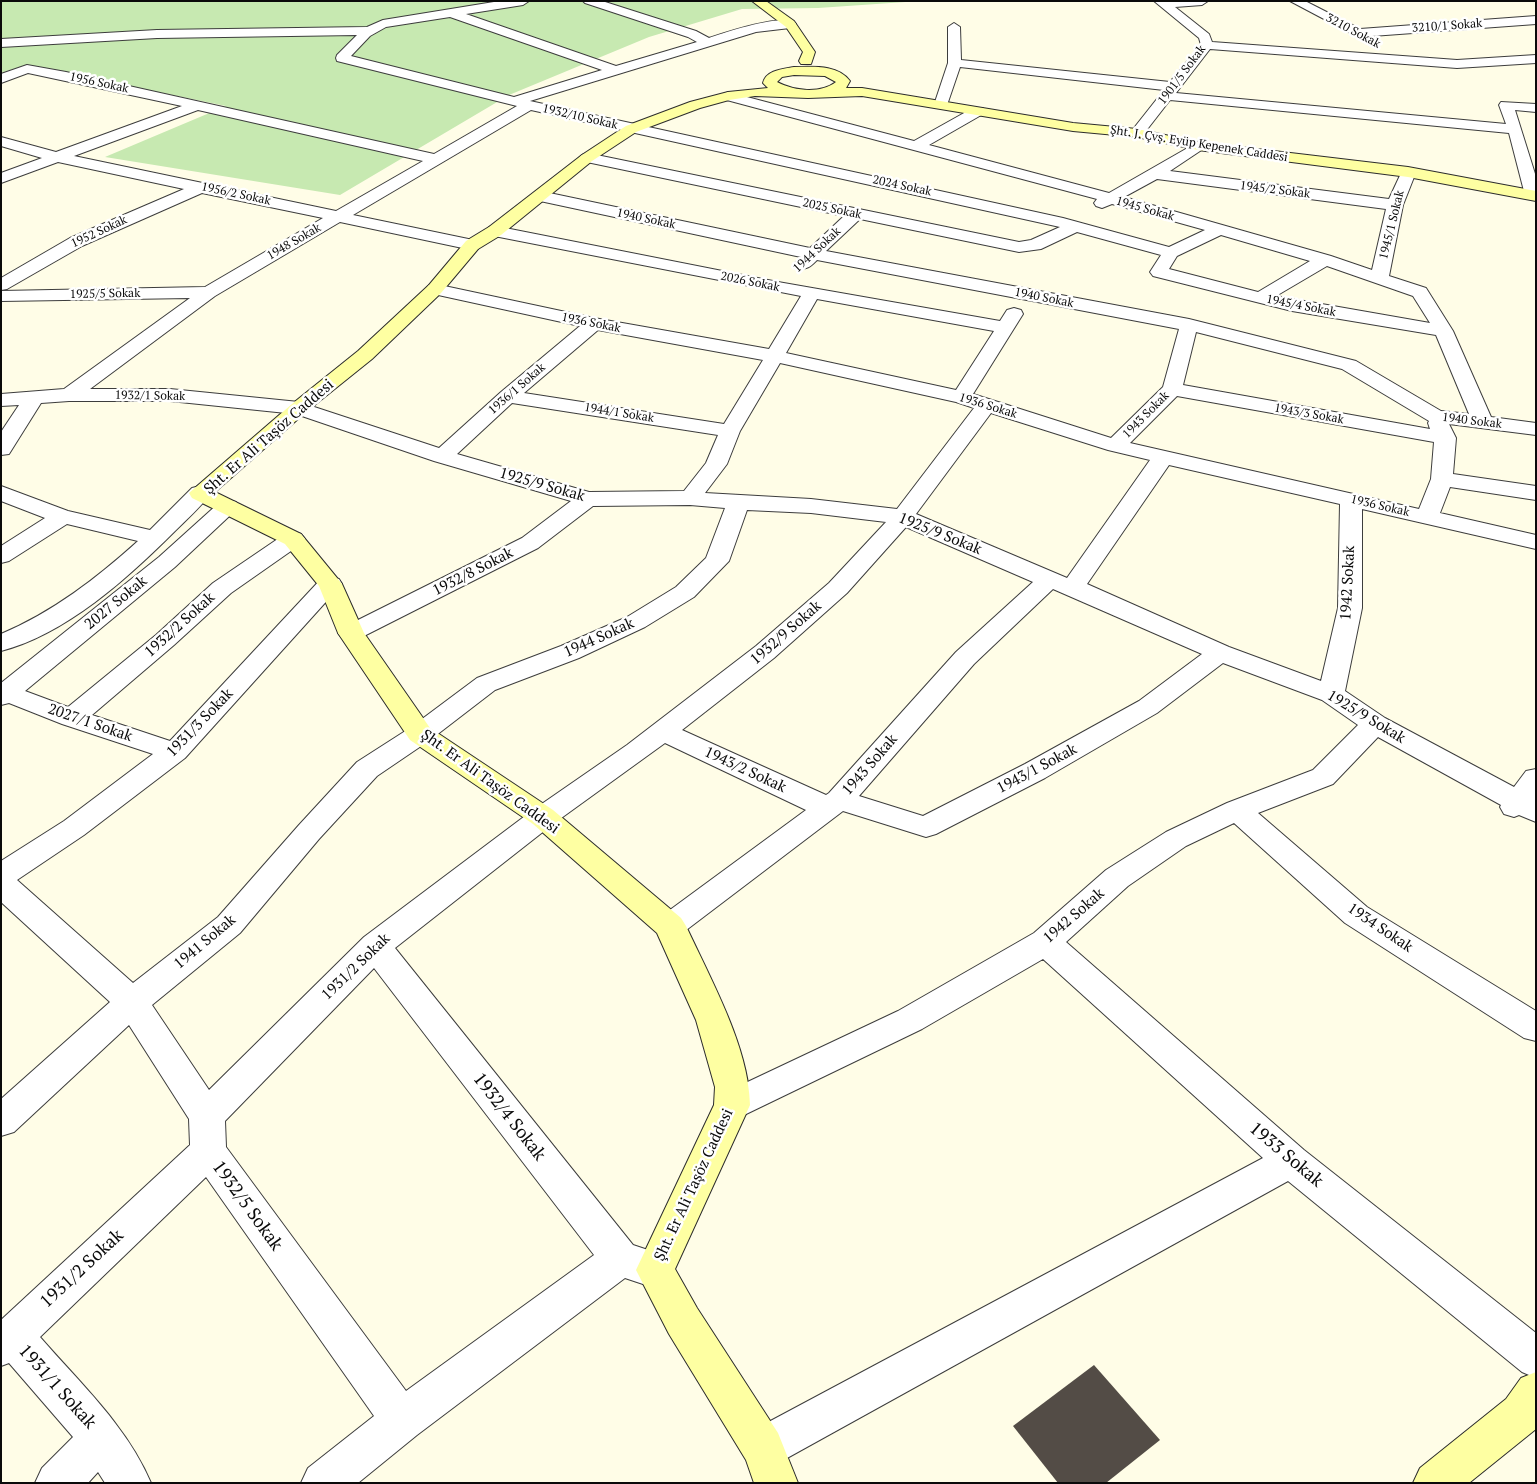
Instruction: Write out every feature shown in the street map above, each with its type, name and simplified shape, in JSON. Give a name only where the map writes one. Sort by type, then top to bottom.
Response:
[{"type":"street","points":[[1,42],[157,34],[369,31],[390,22],[523,1]]},
{"type":"street","points":[[589,1],[692,34],[709,43]]},
{"type":"street","points":[[758,1],[790,24],[809,52],[811,66]]},
{"type":"street","points":[[1162,2],[1202,1]]},
{"type":"street","name":"3210 Sokak","points":[[1296,1],[1409,61]]},
{"type":"street","name":"1901/5 Sokak","points":[[1137,133],[1207,45],[1205,37],[1162,2]]},
{"type":"street","points":[[451,13],[617,71]]},
{"type":"street","name":"3210/1 Sokak","points":[[1358,33],[1536,20]]},
{"type":"street","name":"1948 Sokak","points":[[69,395],[209,292],[436,159],[521,103],[755,28],[790,24]]},
{"type":"street","points":[[941,105],[954,62],[954,27]]},
{"type":"street","name":"1932/10 Sokak","points":[[369,31],[342,58],[631,129]]},
{"type":"street","points":[[1207,45],[1457,64],[1536,58]]},
{"type":"street","points":[[954,62],[1172,91],[1515,129]]},
{"type":"street","points":[[755,92],[770,83],[770,80],[778,74],[811,66],[840,77],[843,81],[842,84]]},
{"type":"street","name":"1956 Sokak","points":[[1,79],[27,69],[198,105],[436,159]]},
{"type":"street","points":[[770,83],[791,93]]},
{"type":"street","points":[[842,84],[862,92]]},
{"type":"street","points":[[822,93],[832,91],[842,84]]},
{"type":"street","points":[[755,92],[862,92]]},
{"type":"street","name":"Şht. Er Ali Taşöz Caddesi","points":[[755,92],[728,96],[695,105],[631,129],[587,158],[495,231],[472,245],[435,289],[365,355],[299,408],[200,493],[293,539],[330,584],[351,633],[420,734],[543,817],[670,926],[714,1020],[732,1087],[732,1105],[638,1265],[683,1320],[770,1465]]},
{"type":"street","name":"Şht. J. Çvş. Eyüp Kepenek Caddesi","points":[[862,92],[1073,126],[1137,133],[1198,146],[1408,172],[1534,196]]},
{"type":"street","name":"1945 Sokak","points":[[728,96],[965,161],[1110,198],[1325,260],[1420,292],[1444,331],[1483,422]]},
{"type":"street","points":[[1,178],[198,105]]},
{"type":"street","points":[[1534,196],[1515,129],[1506,106],[1536,108]]},
{"type":"street","points":[[915,147],[978,111]]},
{"type":"street","name":"2024 Sokak","points":[[631,129],[915,189],[1069,225],[1171,253]]},
{"type":"street","name":"1956/2 Sokak","points":[[1,141],[56,158],[472,245]]},
{"type":"street","name":"2025 Sokak","points":[[587,158],[1019,247],[1036,245],[1110,198],[1155,174],[1198,146]]},
{"type":"street","points":[[948,170],[965,161]]},
{"type":"street","points":[[1,192],[81,162]]},
{"type":"street","points":[[791,200],[838,172]]},
{"type":"street","name":"1945/1 Sokak","points":[[1379,279],[1395,205],[1408,172]]},
{"type":"street","name":"1945/2 Sokak","points":[[1155,174],[1395,205]]},
{"type":"street","points":[[915,189],[932,179]]},
{"type":"street","name":"1952 Sokak","points":[[1,285],[76,242],[201,187]]},
{"type":"street","name":"1940 Sokak","points":[[540,196],[812,254],[1189,325],[1349,366],[1436,416],[1536,429]]},
{"type":"street","name":"1944 Sokak","points":[[778,287],[856,214]]},
{"type":"street","points":[[1171,253],[1219,230]]},
{"type":"street","name":"2026 Sokak","points":[[495,231],[811,294],[1006,328]]},
{"type":"street","name":"1945/4 Sokak","points":[[1171,253],[1160,272],[1292,306],[1444,331]]},
{"type":"street","points":[[1260,298],[1325,260]]},
{"type":"street","name":"1936 Sokak","points":[[435,289],[594,324],[775,356],[961,397],[1115,446],[1536,542]]},
{"type":"street","name":"1925/5 Sokak","points":[[1,296],[209,292]]},
{"type":"street","name":"1944 Sokak","points":[[690,498],[716,464],[730,431],[811,294]]},
{"type":"street","points":[[961,397],[1026,294]]},
{"type":"street","name":"1936/1 Sokak","points":[[442,456],[508,396],[594,324]]},
{"type":"street","name":"1943 Sokak","points":[[1115,446],[1172,389],[1189,325]]},
{"type":"street","name":"1943/3 Sokak","points":[[1172,389],[1445,438]]},
{"type":"street","name":"1932/1 Sokak","points":[[1,400],[69,395],[170,394],[299,408]]},
{"type":"street","name":"1944/1 Sokak","points":[[508,396],[730,431]]},
{"type":"street","points":[[1,449],[34,398]]},
{"type":"street","name":"1932/9 Sokak","points":[[543,817],[662,731],[765,652],[838,588],[903,516],[987,405]]},
{"type":"street","name":"1925/9 Sokak","points":[[299,408],[442,456],[588,499],[690,498],[738,503],[811,506],[903,516],[1220,653],[1331,694],[1375,724],[1523,807]]},
{"type":"street","points":[[1427,517],[1442,479],[1445,438],[1436,416]]},
{"type":"street","name":"1943 Sokak","points":[[670,926],[834,804],[965,658],[1061,584],[1163,458]]},
{"type":"street","points":[[1442,479],[1536,494]]},
{"type":"street","points":[[1,493],[63,517],[88,520],[156,538]]},
{"type":"street","points":[[1,643],[26,634],[96,590],[156,538],[200,493]]},
{"type":"street","name":"1932/8 Sokak","points":[[351,633],[530,543],[588,499]]},
{"type":"street","name":"1942 Sokak","points":[[1331,694],[1350,608],[1351,499]]},
{"type":"street","name":"1944 Sokak","points":[[420,734],[486,684],[570,652],[636,622],[685,592],[717,561],[738,503]]},
{"type":"street","name":"2027 Sokak","points":[[3,694],[168,562],[228,507]]},
{"type":"street","points":[[1,556],[63,517]]},
{"type":"street","name":"1932/2 Sokak","points":[[72,718],[166,640],[222,588],[293,539]]},
{"type":"street","name":"1931/3 Sokak","points":[[1,876],[74,828],[175,752],[330,584]]},
{"type":"street","name":"1943/1 Sokak","points":[[834,804],[926,827],[1035,771],[1148,707],[1220,653]]},
{"type":"street","name":"2027/1 Sokak","points":[[3,694],[175,752]]},
{"type":"street","name":"1942 Sokak","points":[[732,1105],[910,1020],[1045,942],[1117,878],[1176,839],[1237,810],[1323,777],[1375,724]]},
{"type":"street","name":"1943/2 Sokak","points":[[662,731],[834,804]]},
{"type":"street","name":"1941 Sokak","points":[[1,1121],[132,1002],[229,925],[309,832],[367,769],[420,734]]},
{"type":"street","points":[[1523,807],[1536,778]]},
{"type":"street","name":"1934 Sokak","points":[[1237,810],[1356,915],[1536,1028]]},
{"type":"street","name":"1931/2 Sokak","points":[[6,1341],[208,1134],[375,946],[543,817]]},
{"type":"street","name":"1932/5 Sokak","points":[[1,884],[132,1002],[208,1134],[402,1420]]},
{"type":"street","name":"1933 Sokak","points":[[1045,942],[1291,1161],[1536,1358]]},
{"type":"street","name":"1932/4 Sokak","points":[[375,946],[638,1265]]},
{"type":"street","points":[[770,1465],[1291,1161]]},
{"type":"street","points":[[323,1483],[402,1420],[638,1265]]},
{"type":"street","name":"1931/1 Sokak","points":[[6,1341],[102,1438],[129,1483]]},
{"type":"street","points":[[1435,1483],[1521,1414],[1536,1392]]},
{"type":"street","name":"1931/1 Sokak","points":[[57,1483],[102,1438]]},
{"type":"green space","points":[[1,1],[920,1],[818,8],[742,9],[649,37],[509,95],[340,195],[105,157],[226,106],[26,65],[1,73]]},
{"type":"building","points":[[1094,1365],[1160,1440],[1106,1483],[1058,1483],[1013,1426]]}]
